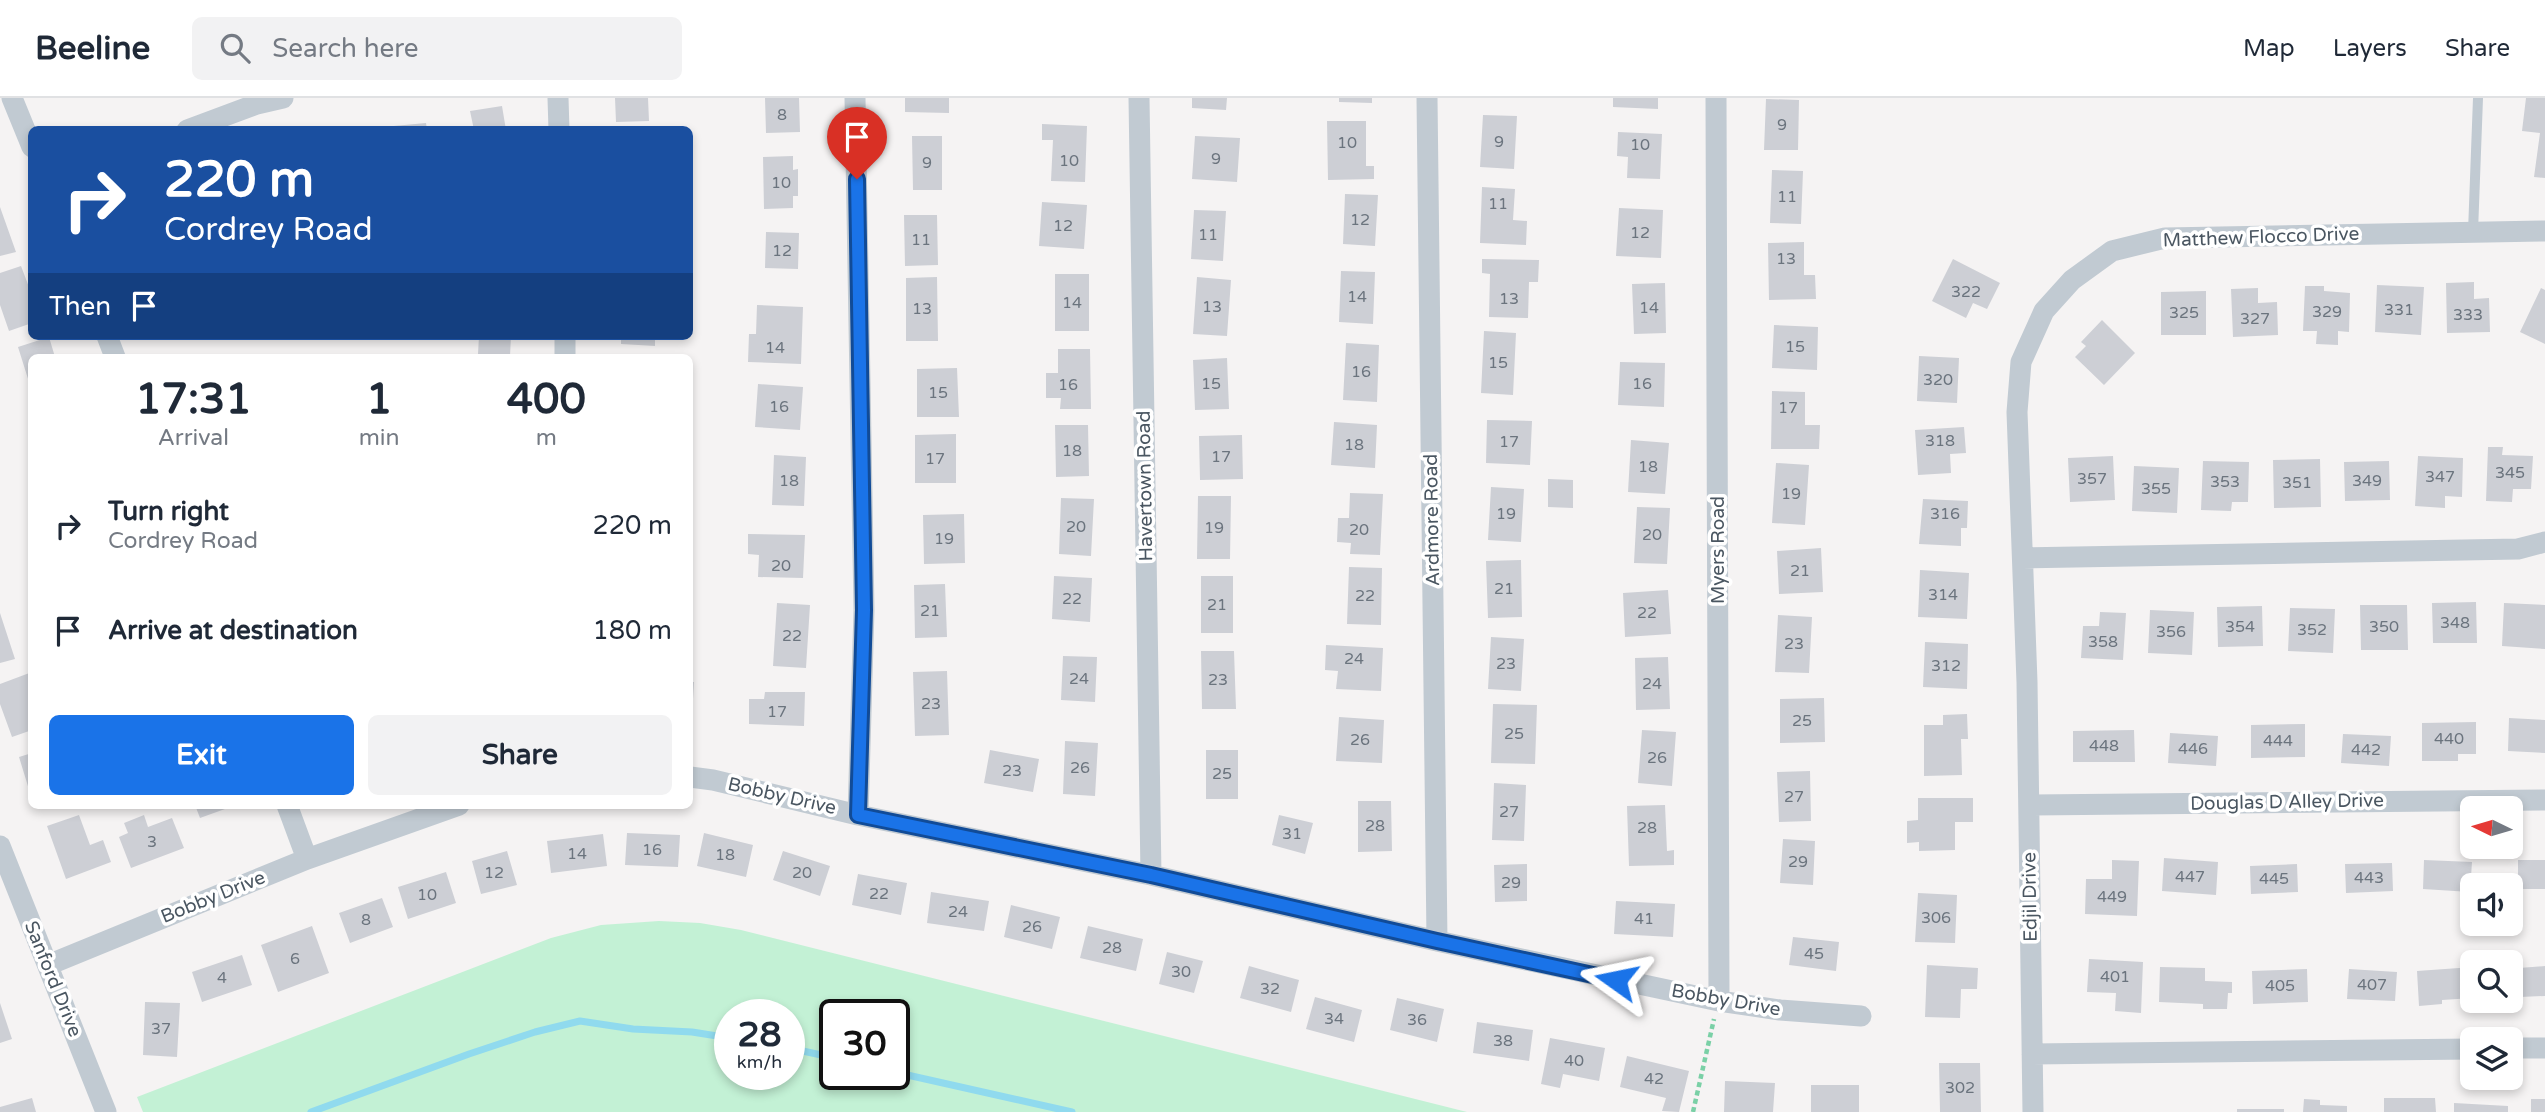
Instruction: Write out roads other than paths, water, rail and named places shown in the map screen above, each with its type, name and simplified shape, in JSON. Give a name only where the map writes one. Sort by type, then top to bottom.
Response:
[{"type":"street","points":[[12,98],[28,137]]},
{"type":"street","points":[[198,126],[257,104],[283,98]]},
{"type":"street","points":[[558,98],[559,126]]},
{"type":"street","points":[[855,98],[864,610],[858,815]]},
{"type":"street","name":"Havertown Road","points":[[1139,98],[1151,875]]},
{"type":"street","name":"Ardmore Road","points":[[1427,98],[1437,941]]},
{"type":"street","name":"Myers Road","points":[[1716,98],[1719,1002]]},
{"type":"street","name":"Matthew Flocco Drive","points":[[2027,682],[2017,412],[2021,362],[2044,311],[2072,280],[2112,251],[2165,238],[2545,231]]},
{"type":"street","points":[[2023,558],[2518,549],[2545,542]]},
{"type":"street","name":"Edjil Drive","points":[[2027,682],[2033,1112]]},
{"type":"street","name":"Bobby Drive","points":[[693,777],[858,815],[1151,875],[1719,1002],[1861,1016]]},
{"type":"street","name":"Douglas D Alley Drive","points":[[2029,805],[2545,800]]},
{"type":"street","points":[[288,809],[307,859]]},
{"type":"street","name":"Bobby Drive","points":[[48,965],[307,859],[449,809]]},
{"type":"street","name":"Sanford Drive","points":[[0,846],[106,1112]]},
{"type":"street","points":[[2523,1048],[2545,1048]]},
{"type":"street","points":[[2032,1054],[2460,1049]]},
{"type":"lane","points":[[2473,232],[2478,98]]},
{"type":"waterway","points":[[311,1112],[469,1054],[535,1032],[580,1021],[633,1029],[714,1035]]},
{"type":"waterway","points":[[805,1051],[819,1055]]},
{"type":"waterway","points":[[910,1076],[1072,1112]]}]
